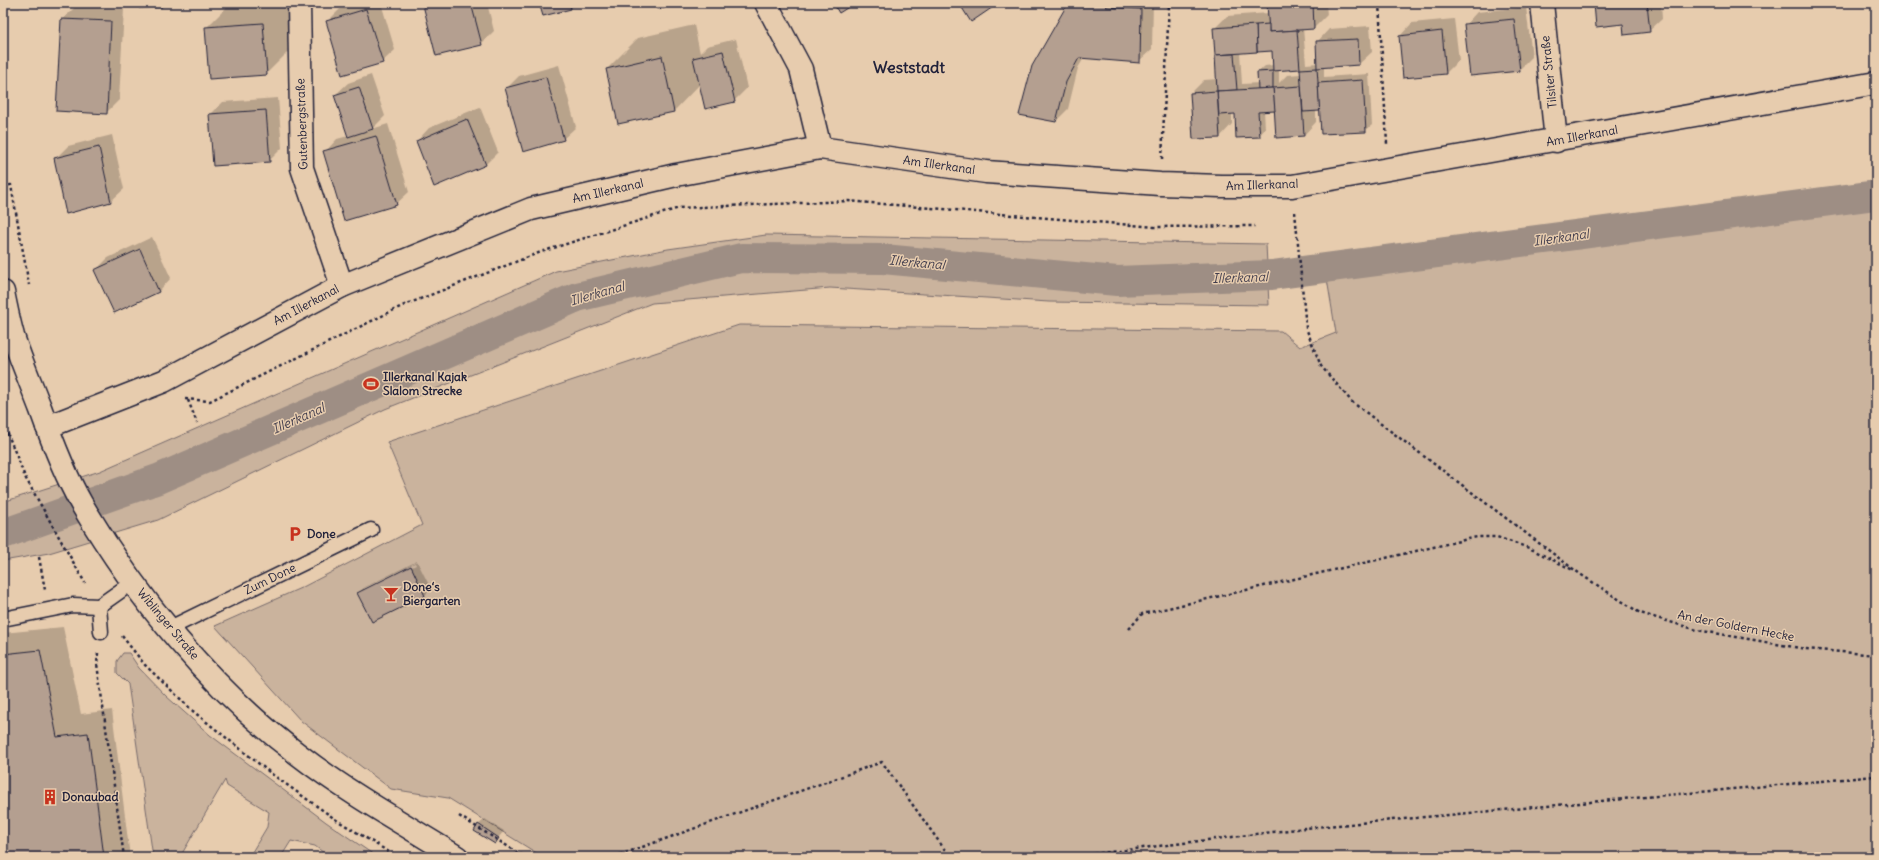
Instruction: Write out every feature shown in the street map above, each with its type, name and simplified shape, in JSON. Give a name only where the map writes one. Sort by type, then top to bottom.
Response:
[{"type":"street","name":"Gutenbergstraße","points":[[299,3],[302,168],[342,286]]},
{"type":"street","points":[[766,3],[801,69],[820,148]]},
{"type":"street","name":"Tilsiter Straße","points":[[1542,3],[1556,141]]},
{"type":"street","name":"Am Illerkanal","points":[[47,428],[164,381],[342,286],[531,209],[676,175],[820,148],[986,172],[1160,184],[1292,186],[1876,84]]},
{"type":"street","name":"Wiblinger Straße","points":[[3,292],[13,336],[47,428],[62,462],[81,502],[133,582],[170,628],[214,678],[258,722],[299,756],[339,783],[457,857]]},
{"type":"lane","name":"Zum Done","points":[[170,628],[371,530]]},
{"type":"lane","points":[[3,619],[73,605],[99,606],[133,582]]},
{"type":"lane","points":[[99,606],[101,632]]},
{"type":"path","points":[[1160,184],[1169,3]]},
{"type":"path","points":[[1379,3],[1388,169]]},
{"type":"path","points":[[3,186],[11,185],[29,285]]},
{"type":"path","points":[[164,381],[175,394],[188,400],[210,401],[402,306],[541,252],[679,208],[848,201],[1154,227],[1255,226]]},
{"type":"path","points":[[1296,220],[1306,328],[1321,366],[1352,402],[1580,574]]},
{"type":"path","points":[[188,400],[197,423]]},
{"type":"path","points":[[3,422],[25,477],[75,566]]},
{"type":"path","points":[[1129,629],[1142,614],[1477,537],[1497,537],[1529,548],[1580,574]]},
{"type":"path","points":[[40,557],[46,592]]},
{"type":"path","name":"An der Goldern Hecke","points":[[1580,574],[1640,613],[1697,630],[1805,649],[1876,655]]},
{"type":"path","points":[[101,632],[97,664],[124,857]]},
{"type":"path","points":[[614,857],[882,762],[950,857]]},
{"type":"path","points":[[1070,857],[1312,828],[1876,776]]},
{"type":"path","points":[[459,816],[525,857]]},
{"type":"shaded area","points":[[1876,203],[1876,857],[543,857],[448,798],[391,789],[301,721],[215,626],[303,587],[422,525],[387,442],[739,325],[1281,331],[1300,347],[1336,333],[1327,279]]},
{"type":"shaded area","name":"Illerkanal Kajak Slalom Strecke","points":[[766,235],[1266,244],[1269,305],[1049,302],[830,288],[652,303],[385,409],[158,520],[49,553],[3,561],[3,502],[100,471],[556,271],[668,249]]},
{"type":"shaded area","points":[[123,653],[129,653],[139,668],[166,696],[210,735],[326,822],[377,857],[329,857],[315,846],[291,841],[281,857],[249,857],[267,827],[269,812],[227,786],[225,780],[180,857],[153,857],[128,684],[117,673],[117,661]]},
{"type":"building","points":[[139,3],[162,3],[162,7],[139,8]]},
{"type":"building","points":[[431,3],[471,3],[482,45],[436,56],[423,5]]},
{"type":"building","points":[[539,3],[570,3],[571,9],[543,16]]},
{"type":"building","points":[[656,3],[677,3],[658,9]]},
{"type":"building","points":[[833,3],[855,3],[839,13]]},
{"type":"building","points":[[959,3],[999,3],[971,22]]},
{"type":"building","points":[[1068,3],[1109,3],[1106,7],[1141,9],[1140,63],[1079,58],[1066,82],[1056,122],[1019,115],[1032,66]]},
{"type":"building","points":[[1313,3],[1314,29],[1269,32],[1267,4]]},
{"type":"building","points":[[1594,3],[1647,3],[1650,32],[1624,35],[1623,24],[1596,27]]},
{"type":"building","points":[[366,9],[383,63],[342,75],[326,21]]},
{"type":"building","points":[[61,19],[111,21],[107,114],[56,111]]},
{"type":"building","points":[[1514,19],[1520,71],[1470,76],[1464,24]]},
{"type":"building","points":[[263,23],[267,75],[209,79],[205,27]]},
{"type":"building","points":[[1269,24],[1269,32],[1297,30],[1300,69],[1273,71],[1272,51],[1257,52],[1256,25]]},
{"type":"building","points":[[1256,25],[1257,52],[1215,55],[1213,28]]},
{"type":"building","points":[[1442,31],[1446,74],[1403,78],[1399,36]]},
{"type":"building","points":[[1358,39],[1359,65],[1317,68],[1316,41]]},
{"type":"building","points":[[723,51],[735,102],[705,109],[693,58]]},
{"type":"building","points":[[1234,54],[1237,90],[1217,91],[1215,55]]},
{"type":"building","points":[[662,56],[674,112],[618,124],[606,69]]},
{"type":"building","points":[[1317,68],[1320,111],[1303,112],[1300,69]]},
{"type":"building","points":[[1273,71],[1273,88],[1258,89],[1257,72]]},
{"type":"building","points":[[546,77],[564,140],[523,152],[505,88]]},
{"type":"building","points":[[1363,80],[1366,132],[1321,134],[1318,83]]},
{"type":"building","points":[[1301,86],[1304,136],[1276,138],[1273,88]]},
{"type":"building","points":[[359,87],[373,129],[348,137],[334,95]]},
{"type":"building","points":[[1273,88],[1275,111],[1258,112],[1260,137],[1236,138],[1235,114],[1219,115],[1217,91]]},
{"type":"building","points":[[1217,91],[1220,138],[1193,139],[1190,93]]},
{"type":"building","points":[[266,110],[270,162],[213,166],[209,114]]},
{"type":"building","points":[[467,119],[486,165],[434,187],[416,141]]},
{"type":"building","points":[[376,136],[397,205],[344,221],[323,151]]},
{"type":"building","points":[[99,147],[111,202],[66,214],[54,158]]},
{"type":"building","points":[[140,249],[159,292],[114,313],[94,270]]},
{"type":"building","name":"Done‘s Biergarten","points":[[411,566],[425,596],[372,622],[357,593]]},
{"type":"building","name":"Donaubad","points":[[40,650],[57,737],[88,733],[104,857],[3,857],[3,654]]},
{"type":"building","points":[[478,824],[499,838],[495,844],[474,831]]},
{"type":"waterway","name":"Illerkanal","points":[[3,534],[158,479],[577,297],[741,258],[883,259],[1117,281],[1272,275],[1876,195]]},
{"type":"place","name":"Illerkanal Kajak Slalom Strecke","points":[[371,384]]},
{"type":"place","name":"Done","points":[[295,534]]},
{"type":"place","name":"Done‘s Biergarten","points":[[391,594]]},
{"type":"place","name":"Donaubad","points":[[50,797]]},
{"type":"district","name":"Weststadt","points":[[909,67]]}]
